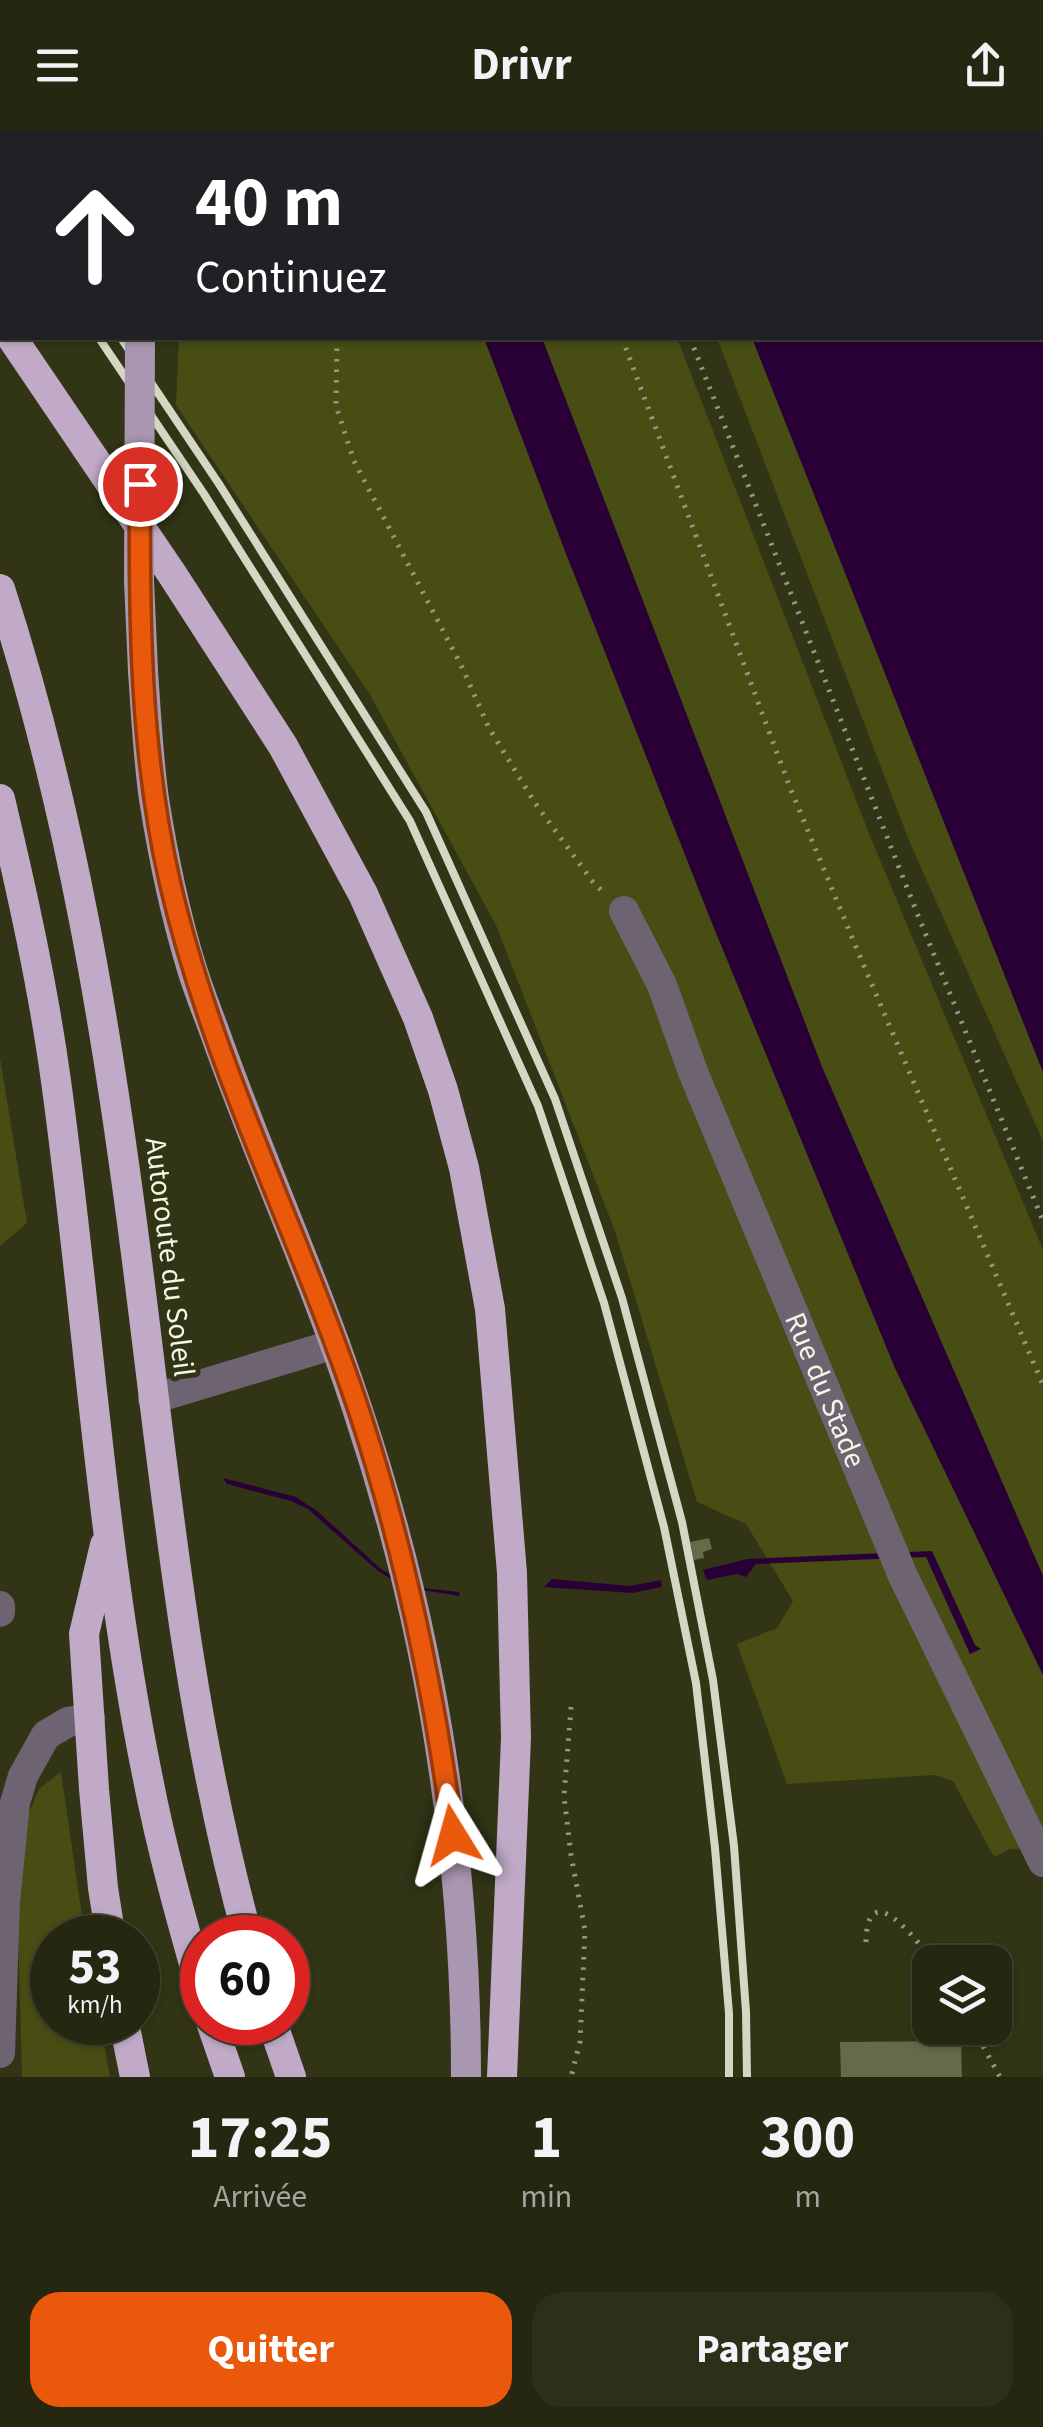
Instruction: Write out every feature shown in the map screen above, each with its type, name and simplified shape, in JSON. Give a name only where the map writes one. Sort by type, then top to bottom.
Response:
[{"type":"highway","points":[[13,340],[283,746],[363,894],[418,1018],[443,1090],[464,1168],[490,1309],[512,1572],[516,1738],[502,2077]]},
{"type":"highway","name":"Autoroute du Soleil","points":[[0,589],[51,766],[80,891],[110,1061],[186,1648],[215,1806],[242,1915]]},
{"type":"highway","points":[[0,799],[24,904],[55,1077],[109,1527],[148,1778],[181,1915]]},
{"type":"highway","points":[[108,1915],[84,1634],[109,1527]]},
{"type":"highway","points":[[129,2045],[135,2077]]},
{"type":"highway","points":[[220,2045],[230,2077]]},
{"type":"highway","points":[[280,2045],[291,2077]]},
{"type":"main road","points":[[140,340],[139,581],[143,671],[154,796],[169,880],[192,968],[254,1141],[334,1344],[384,1494],[422,1646],[453,1835],[464,1982],[466,2077]]},
{"type":"street","name":"Rue du Stade","points":[[624,912],[662,985],[693,1072],[903,1576],[1043,1862]]},
{"type":"street","points":[[153,1399],[334,1344]]},
{"type":"street","points":[[4,2077],[0,2052],[5,1902],[15,1803],[23,1776],[46,1735],[68,1722],[90,1718]]},
{"type":"path","points":[[337,340],[336,406],[354,461],[461,664],[489,728],[570,851],[624,912]]},
{"type":"path","points":[[623,340],[796,802],[1043,1384]]},
{"type":"path","points":[[691,340],[1043,1220]]},
{"type":"path","points":[[570,1707],[564,1796],[585,1930],[580,2042],[571,2077]]},
{"type":"path","points":[[866,1942],[866,1921],[877,1912],[894,1917],[919,1945]]},
{"type":"path","points":[[982,2045],[1000,2077]]},
{"type":"green space","points":[[179,340],[485,340],[712,923],[895,1368],[1043,1675],[1043,1848],[1010,1849],[994,1857],[953,1781],[935,1775],[787,1784],[737,1644],[777,1628],[793,1601],[746,1524],[697,1502],[615,1231],[496,925],[369,693],[176,405]]},
{"type":"green space","points":[[543,340],[678,340],[870,836],[1043,1250],[1043,1576],[822,1067]]},
{"type":"green space","points":[[718,340],[753,340],[1043,1072],[1043,1141],[910,843]]},
{"type":"green space","points":[[0,1058],[27,1223],[0,1246]]},
{"type":"green space","points":[[61,1772],[82,1915],[30,1915],[30,2045],[104,2045],[110,2077],[22,2077],[17,1890],[26,1820],[39,1789]]},
{"type":"shaded area","points":[[485,340],[543,340],[822,1067],[1043,1576],[1043,1675],[895,1368],[712,923]]},
{"type":"shaded area","points":[[753,340],[1043,340],[1043,1072]]},
{"type":"shaded area","points":[[223,1478],[296,1497],[382,1570],[414,1587],[459,1592],[460,1596],[403,1587],[377,1570],[308,1509],[227,1484]]},
{"type":"shaded area","points":[[932,1551],[975,1645],[981,1649],[970,1654],[926,1557],[756,1564],[746,1577],[737,1574],[707,1580],[703,1570],[747,1559]]},
{"type":"shaded area","points":[[552,1579],[630,1586],[661,1580],[662,1587],[633,1593],[544,1587]]},
{"type":"building","points":[[709,1538],[712,1549],[703,1552],[704,1558],[694,1560],[690,1542]]},
{"type":"building","points":[[840,2042],[961,2045],[962,2077],[841,2077]]},
{"type":"railway","points":[[100,340],[204,494],[410,821],[538,1106],[604,1303],[664,1527],[696,1683],[729,2013],[729,2077]]},
{"type":"railway","points":[[122,340],[219,484],[426,812],[555,1099],[622,1298],[682,1522],[713,1680],[734,1846],[747,2077]]},
{"type":"route","points":[[140,484],[143,671],[154,796],[169,880],[192,968],[254,1141],[358,1408],[384,1494],[422,1646],[453,1835]]}]
